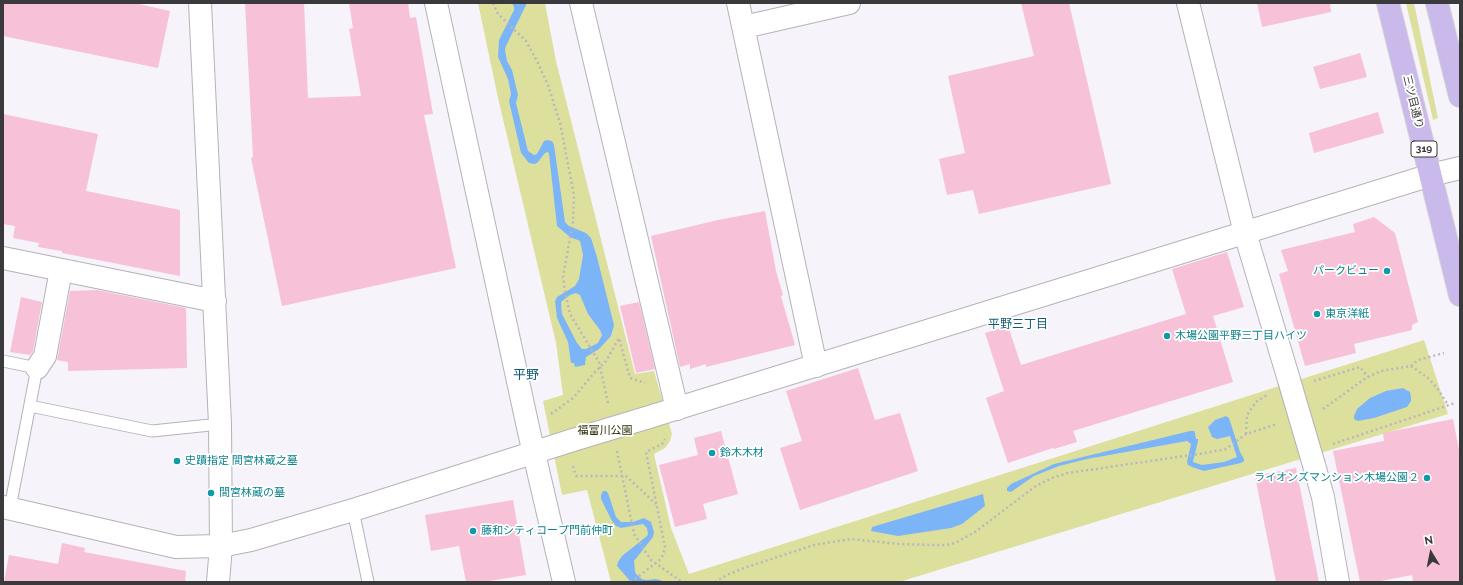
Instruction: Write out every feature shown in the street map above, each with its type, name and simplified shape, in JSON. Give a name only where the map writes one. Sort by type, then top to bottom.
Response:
[{"type":"main road","name":"三ツ目通り","points":[[1388,3],[1460,295]]},
{"type":"main road","points":[[1437,3],[1460,96]]},
{"type":"street","points":[[200,3],[220,424],[221,546],[218,582]]},
{"type":"street","points":[[436,3],[534,452],[564,582]]},
{"type":"street","points":[[581,3],[677,409]]},
{"type":"street","points":[[738,3],[816,366]]},
{"type":"street","points":[[744,27],[849,3]]},
{"type":"street","points":[[1188,3],[1245,233],[1323,497],[1338,582]]},
{"type":"street","points":[[6,507],[176,547],[221,546],[251,540],[353,510],[534,452],[1431,175],[1460,168]]},
{"type":"street","points":[[3,258],[215,301]]},
{"type":"street","points":[[37,368],[45,356],[61,270]]},
{"type":"lane","points":[[3,361],[37,368],[30,406],[6,507]]},
{"type":"lane","points":[[30,406],[152,431],[220,424]]},
{"type":"lane","points":[[353,510],[368,582]]},
{"type":"path","points":[[493,3],[498,14],[526,41],[548,84],[560,123],[574,195],[572,227],[562,277],[570,314],[591,346],[599,362],[609,408]]},
{"type":"path","points":[[552,420],[550,414],[573,398],[600,366],[606,362],[619,338],[630,378],[649,384]]},
{"type":"path","points":[[1444,353],[1418,360],[1411,366],[1428,378],[1437,388],[1448,405]]},
{"type":"path","points":[[1246,434],[1246,415],[1256,402],[1265,395],[1290,384],[1360,367],[1368,377]]},
{"type":"path","points":[[1312,459],[1455,403]]},
{"type":"path","points":[[631,582],[664,555],[665,547],[646,452],[662,444],[666,432]]},
{"type":"path","points":[[617,448],[634,534],[651,560],[682,582]]},
{"type":"path","points":[[715,582],[744,568],[814,546],[851,539],[912,544],[946,545],[955,543],[975,532],[1036,486],[1052,478],[1068,473],[1205,453]]},
{"type":"path","points":[[572,462],[576,476],[626,476],[656,504]]},
{"type":"green space","name":"福富川公園","points":[[478,3],[545,3],[556,61],[635,374],[654,371],[672,434],[670,441],[665,448],[654,454],[671,528],[689,574],[1424,340],[1448,414],[899,582],[611,582],[587,490],[562,495],[543,401],[563,395],[556,343],[498,98]]},
{"type":"green space","points":[[1406,3],[1414,3],[1438,118],[1433,120]]},
{"type":"water","points":[[512,3],[527,3],[505,50],[518,95],[516,103],[528,151],[534,155],[537,154],[544,141],[547,140],[552,141],[554,145],[565,222],[569,226],[586,233],[591,238],[614,325],[611,336],[599,349],[586,357],[585,365],[575,367],[574,363],[571,363],[568,342],[557,318],[555,301],[557,297],[575,286],[579,279],[583,255],[580,241],[570,237],[557,226],[548,152],[545,153],[535,164],[529,163],[521,153],[509,101],[511,94],[508,79],[498,57],[499,40],[514,10]],"holes":[[[576,293],[580,295],[588,314],[602,335],[598,343],[586,349],[582,349],[577,343],[562,314],[562,301],[570,295]]]},
{"type":"water","points":[[1403,388],[1410,392],[1411,401],[1407,407],[1374,418],[1358,421],[1354,419],[1357,409],[1370,398],[1386,391]]},
{"type":"water","points":[[1226,416],[1229,418],[1240,452],[1244,459],[1241,463],[1204,471],[1192,467],[1188,465],[1187,462],[1191,444],[1187,441],[1087,459],[1059,466],[1034,476],[1011,492],[1007,491],[1007,488],[1011,484],[1054,464],[1190,431],[1194,431],[1196,439],[1198,439],[1193,462],[1202,465],[1224,462],[1237,457],[1230,436],[1217,439],[1212,437],[1208,427],[1215,420]]},
{"type":"water","points":[[603,491],[608,493],[616,517],[621,522],[633,522],[644,518],[651,522],[654,532],[653,537],[634,561],[635,571],[636,574],[642,579],[656,579],[666,582],[631,582],[617,566],[622,556],[647,536],[647,528],[643,524],[621,528],[616,526],[601,499]]},
{"type":"water","points":[[983,494],[985,506],[962,524],[951,528],[898,536],[871,531],[872,527]]},
{"type":"building","points":[[3,3],[134,3],[170,11],[158,68],[3,36]]},
{"type":"building","points":[[245,3],[304,3],[308,98],[361,96],[349,29],[353,28],[349,3],[408,3],[410,18],[416,17],[433,114],[424,115],[456,268],[282,306],[251,158],[253,157]]},
{"type":"building","points":[[1021,3],[1069,3],[1111,184],[979,214],[973,190],[947,195],[939,159],[965,153],[948,76],[1034,56]]},
{"type":"building","points":[[1257,3],[1330,3],[1331,12],[1262,27]]},
{"type":"building","points":[[1360,53],[1367,77],[1320,89],[1313,67]]},
{"type":"building","points":[[1378,112],[1384,133],[1314,153],[1309,133]]},
{"type":"building","points":[[3,114],[98,134],[86,191],[180,210],[180,276],[62,253],[62,251],[38,247],[39,243],[13,238],[15,226],[3,224]]},
{"type":"building","points":[[765,211],[776,271],[783,295],[781,296],[795,345],[706,367],[706,364],[690,369],[690,364],[680,367],[651,236],[718,220]]},
{"type":"building","points":[[1374,217],[1395,233],[1418,322],[1412,325],[1412,330],[1354,344],[1356,353],[1305,366],[1279,274],[1288,271],[1281,250],[1355,232],[1353,224]]},
{"type":"building","name":"木場公園平野三丁目ハイツ","points":[[1227,252],[1244,307],[1213,316],[1233,382],[1073,431],[1077,442],[1054,449],[1053,448],[1008,463],[986,398],[1004,391],[985,333],[1008,326],[1021,365],[1186,314],[1172,269]]},
{"type":"building","points":[[97,290],[186,308],[187,368],[68,371],[68,362],[57,360],[70,291]]},
{"type":"building","points":[[21,297],[42,302],[33,351],[30,355],[10,352]]},
{"type":"building","points":[[639,302],[655,369],[636,373],[620,306]]},
{"type":"building","points":[[858,368],[875,420],[900,413],[918,471],[800,510],[780,448],[802,441],[786,391]]},
{"type":"building","points":[[1453,419],[1460,455],[1460,582],[1413,582],[1412,575],[1376,582],[1360,582],[1333,451],[1384,441],[1383,433]]},
{"type":"building","points":[[721,431],[738,494],[703,504],[707,519],[675,527],[659,465],[698,455],[694,438]]},
{"type":"building","points":[[1296,468],[1319,582],[1276,582],[1255,476]]},
{"type":"building","name":"藤和シティコープ門前仲町","points":[[513,500],[526,575],[483,582],[466,582],[459,546],[431,551],[425,515]]},
{"type":"building","points":[[62,543],[85,548],[84,552],[186,571],[185,582],[4,582],[9,555],[58,564]]},
{"type":"place","name":"パークビュー","points":[[1387,271]]},
{"type":"place","name":"東京洋紙","points":[[1317,314]]},
{"type":"place","name":"木場公園平野三丁目ハイツ","points":[[1167,336]]},
{"type":"place","name":"鈴木木材","points":[[712,453]]},
{"type":"place","name":"史蹟指定 間宮林蔵之墓","points":[[177,461]]},
{"type":"place","name":"ライオンズマンション木場公園２","points":[[1427,478]]},
{"type":"place","name":"間宮林蔵の墓","points":[[211,493]]},
{"type":"place","name":"藤和シティコープ門前仲町","points":[[473,531]]},
{"type":"district","name":"平野三丁目","points":[[1018,324]]},
{"type":"district","name":"平野","points":[[526,375]]}]
